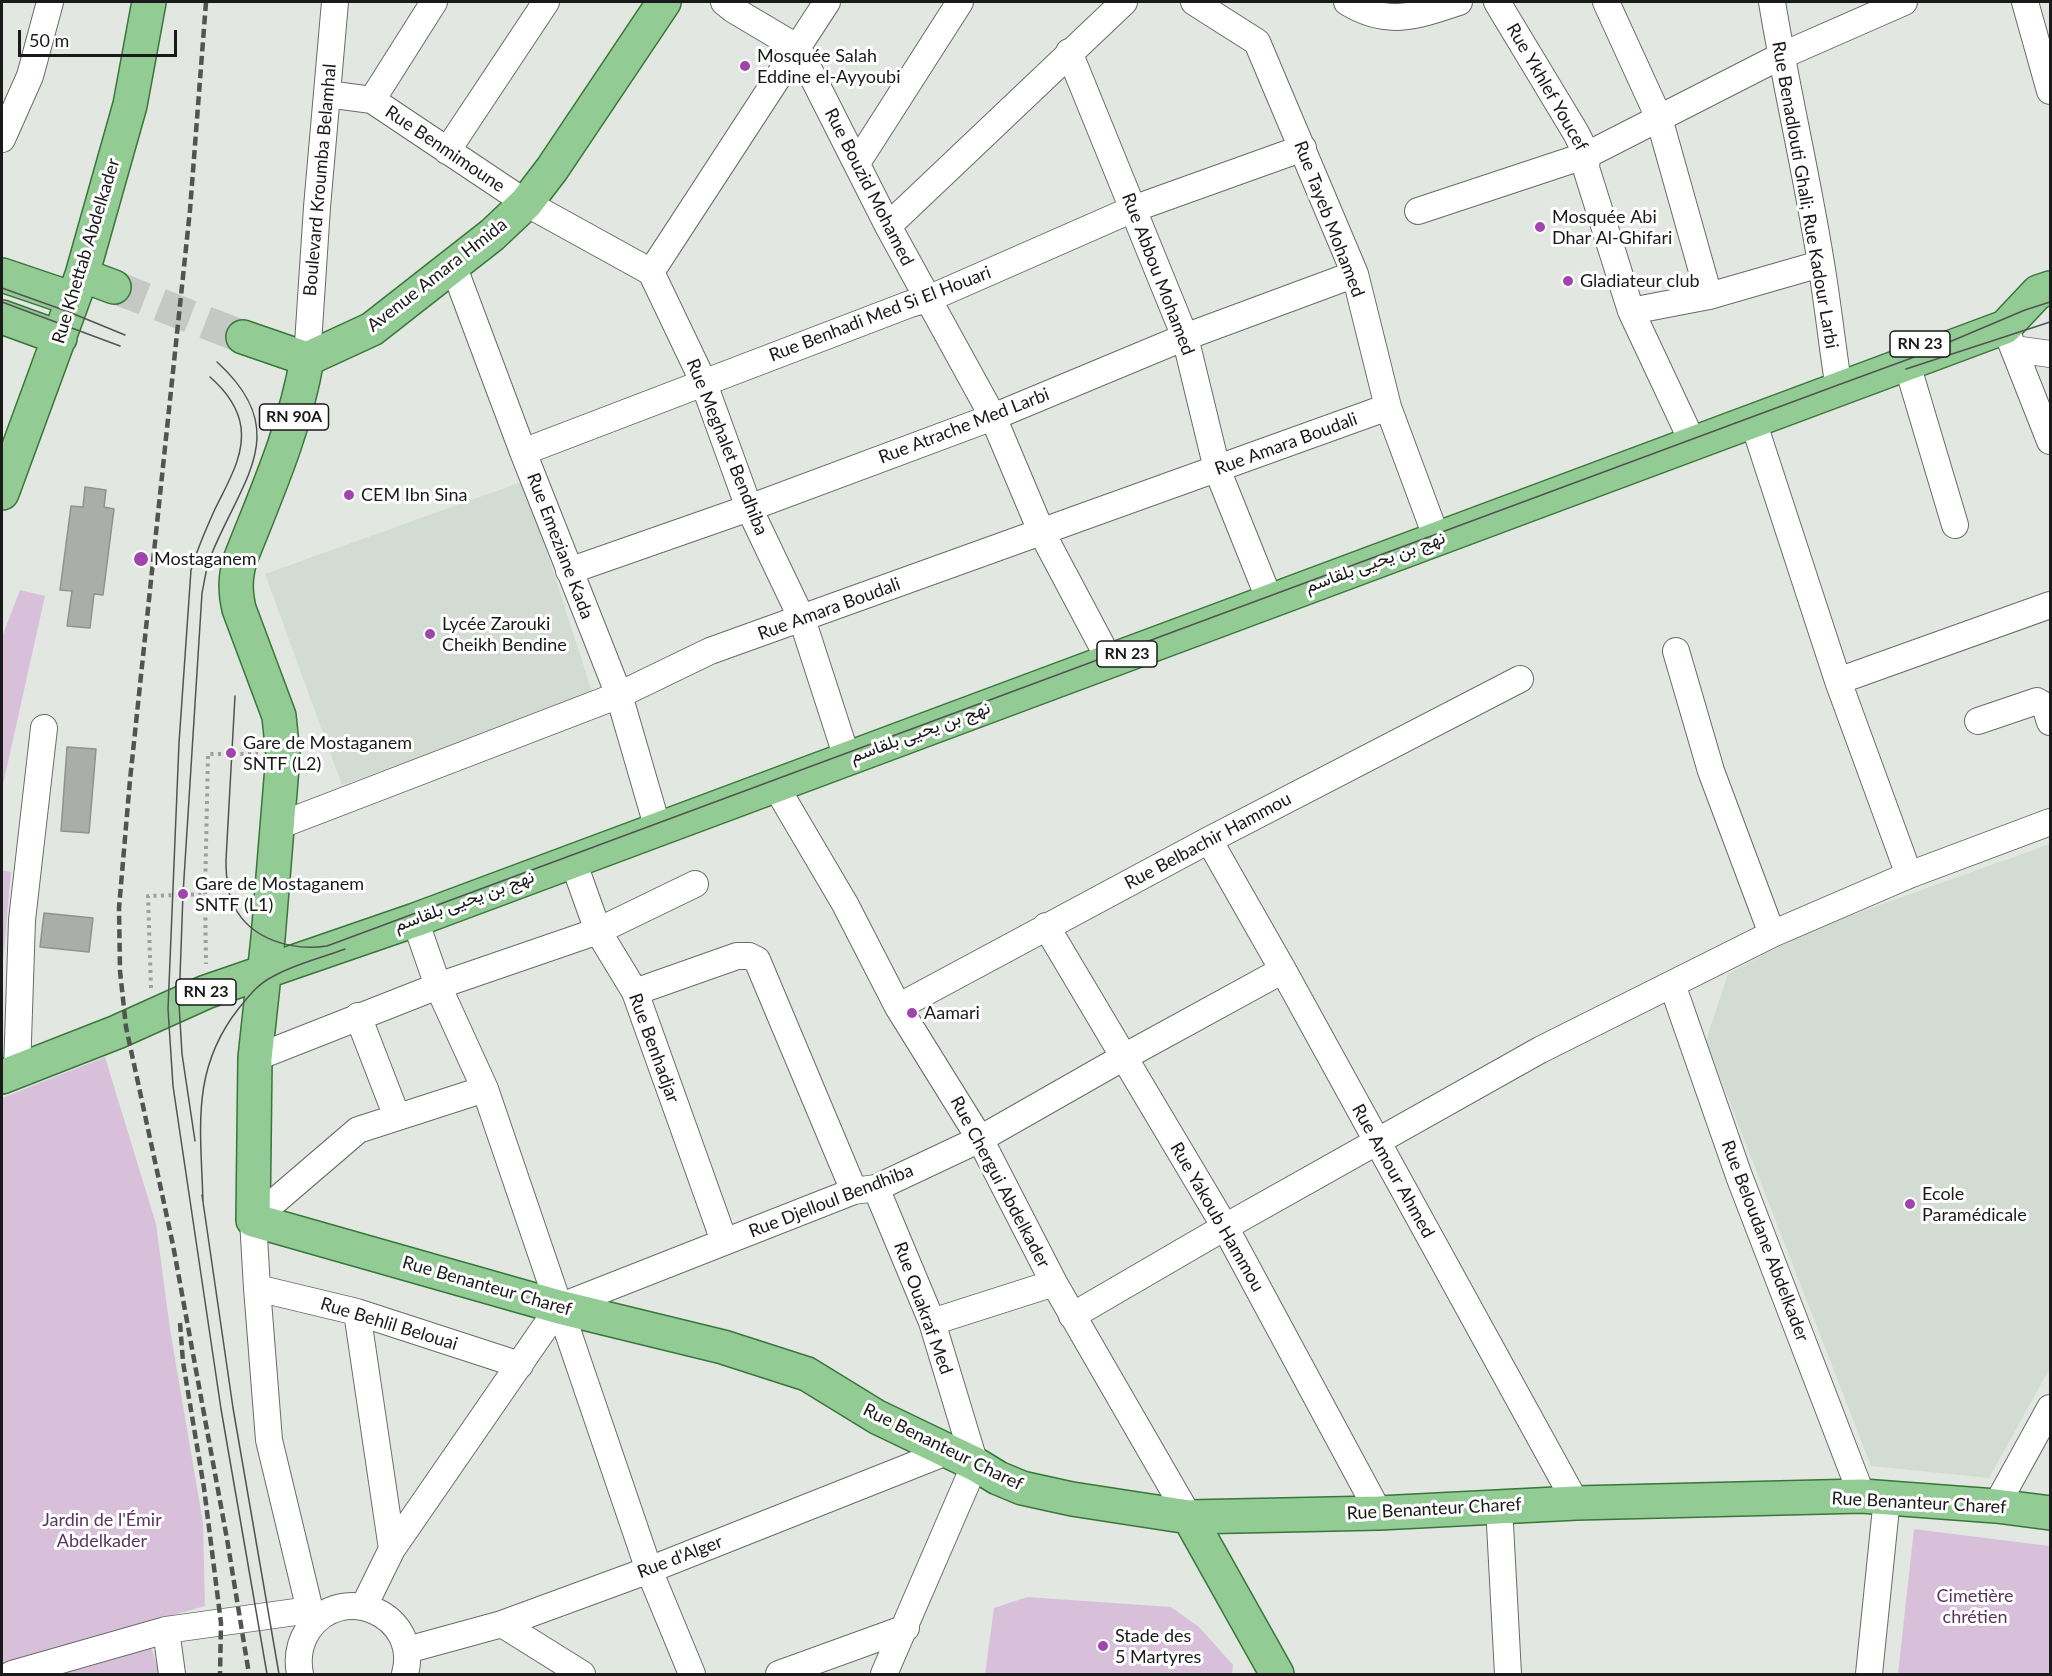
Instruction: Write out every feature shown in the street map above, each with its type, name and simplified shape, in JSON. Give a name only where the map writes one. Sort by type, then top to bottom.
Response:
[{"type":"main road","name":"Rue Khettab Abdelkader","points":[[2,493],[78,287],[130,105],[149,2]]},
{"type":"main road","name":"Avenue Amara Hmida","points":[[307,359],[372,329],[492,235],[526,203],[552,169],[664,2]]},
{"type":"main road","points":[[11,279],[78,287],[114,287]]},
{"type":"main road","name":"نهج بن يحيى بلقاسم","points":[[7,1074],[117,1032],[206,992],[415,920],[1907,364],[2010,338],[2038,292],[2050,288]]},
{"type":"main road","name":"نهج بن يحيى بلقاسم","points":[[1839,389],[1849,378],[1979,317],[1989,318],[2010,338]]},
{"type":"main road","points":[[5,318],[60,338]]},
{"type":"main road","points":[[243,337],[307,359]]},
{"type":"main road","name":"RN 90A","points":[[263,972],[283,755],[279,716],[238,609],[235,577],[285,448],[301,395],[307,359]]},
{"type":"main road","points":[[254,1220],[255,1058],[263,972]]},
{"type":"main road","name":"Rue Benanteur Charef","points":[[254,1220],[559,1307],[723,1347],[807,1374],[877,1417],[998,1478],[1022,1488],[1072,1499],[1189,1517],[1379,1513],[1576,1503],[1875,1497],[2050,1512]]},
{"type":"main road","points":[[1189,1517],[1277,1674]]},
{"type":"street","points":[[2,139],[30,76],[50,2]]},
{"type":"street","name":"Boulevard Kroumba Belamhal","points":[[307,359],[317,207],[335,2]]},
{"type":"street","points":[[372,100],[434,2]]},
{"type":"street","points":[[447,151],[546,2]]},
{"type":"street","points":[[724,2],[798,48]]},
{"type":"street","points":[[526,203],[651,272],[827,2]]},
{"type":"street","points":[[857,163],[960,2]]},
{"type":"street","points":[[888,226],[1124,2]]},
{"type":"street","name":"Rue Tayeb Mohamed","points":[[1194,2],[1257,42],[1355,274],[1388,407],[1437,539]]},
{"type":"street","points":[[1347,2],[1364,13],[1393,17],[1418,16],[1459,2]]},
{"type":"street","name":"Rue Ykhlef Youcef","points":[[1497,2],[1587,155],[1586,168],[1631,311],[1693,443]]},
{"type":"street","points":[[1606,2],[1659,118],[1709,296]]},
{"type":"street","name":"Rue Benadlouti Ghali; Rue Kadour Larbi","points":[[1773,2],[1820,264],[1839,389]]},
{"type":"street","points":[[2025,2],[2050,91]]},
{"type":"street","points":[[1418,211],[1587,155],[1781,56],[1894,3]]},
{"type":"street","name":"Rue Bouzid Mohamed","points":[[798,48],[888,226],[993,417],[1041,531],[1110,661]]},
{"type":"street","name":"Rue Abbou Mohamed","points":[[1070,52],[1185,337],[1217,469],[1270,601]]},
{"type":"street","name":"Rue Benmimoune","points":[[327,94],[372,100],[526,203]]},
{"type":"street","name":"Rue Benhadi Med Si El Houari","points":[[523,452],[703,381],[910,303],[928,299],[1133,209],[1303,148]]},
{"type":"street","points":[[1631,311],[1709,296],[1820,264]]},
{"type":"street","name":"Rue Emeziane Kada","points":[[453,266],[523,452],[619,695],[658,829]]},
{"type":"street","name":"Rue Meghalet Bendhiba","points":[[651,272],[703,381],[749,508],[802,619],[848,758]]},
{"type":"street","name":"Rue Atrache Med Larbi","points":[[570,571],[749,508],[993,417],[1185,337],[1355,274]]},
{"type":"street","points":[[2010,338],[2050,354]]},
{"type":"street","points":[[2010,338],[2050,441]]},
{"type":"street","points":[[1907,364],[1955,525]]},
{"type":"street","name":"Rue Amara Boudali","points":[[278,826],[619,695],[710,651],[1388,407]]},
{"type":"street","points":[[1753,421],[1838,681],[1909,875]]},
{"type":"street","points":[[1838,681],[2050,605]]},
{"type":"street","points":[[1676,651],[1711,771],[1772,934]]},
{"type":"street","name":"Rue Belbachir Hammou","points":[[898,1007],[1209,840],[1520,679]]},
{"type":"street","points":[[1978,721],[2037,701],[2045,706],[2050,722]]},
{"type":"street","points":[[7,1074],[44,728]]},
{"type":"street","name":"Rue Chergui Abdelkader","points":[[775,785],[845,903],[898,1007],[980,1139],[1072,1316],[1189,1517]]},
{"type":"street","points":[[1072,1316],[1540,1050],[1772,934],[1909,875],[2050,822]]},
{"type":"street","name":"Rue Amour Ahmed","points":[[1209,840],[1576,1503]]},
{"type":"street","name":"Rue Benhadjar","points":[[573,861],[598,931],[635,992],[724,1241]]},
{"type":"street","points":[[255,1058],[438,986],[598,931],[695,884]]},
{"type":"street","points":[[415,920],[438,986],[485,1089],[649,1570],[692,1674]]},
{"type":"street","name":"Rue Yakoub Hammou","points":[[1046,926],[1225,1227],[1379,1513]]},
{"type":"street","name":"Rue Ouakraf Med","points":[[635,992],[737,956],[749,956],[758,960],[865,1189],[932,1322],[962,1458]]},
{"type":"street","name":"Rue Djelloul Bendhiba","points":[[559,1307],[724,1241],[865,1189],[980,1139],[1283,970]]},
{"type":"street","name":"Rue Beloudane Abdelkader","points":[[1672,984],[1739,1176],[1875,1497],[1869,1674]]},
{"type":"street","points":[[358,1016],[397,1117]]},
{"type":"street","points":[[300,1674],[298,1655],[312,1617],[269,1440],[256,1288],[254,1220],[357,1130],[485,1089]]},
{"type":"street","points":[[932,1322],[1054,1283]]},
{"type":"street","name":"Rue Behlil Belouai","points":[[256,1288],[357,1312],[520,1365]]},
{"type":"street","points":[[364,1606],[392,1549],[559,1307]]},
{"type":"street","points":[[357,1312],[392,1549]]},
{"type":"street","points":[[1996,1506],[2050,1408]]},
{"type":"street","points":[[889,1670],[906,1628],[962,1458]]},
{"type":"street","name":"Rue d'Alger","points":[[406,1662],[649,1570],[962,1458]]},
{"type":"street","points":[[1499,1506],[1508,1674]]},
{"type":"street","points":[[12,1674],[166,1630],[312,1617],[345,1606],[364,1606],[379,1612],[392,1622],[402,1635],[406,1662]]},
{"type":"street","points":[[502,1624],[582,1674]]},
{"type":"street","points":[[779,1674],[906,1628]]},
{"type":"street","points":[[166,1630],[172,1674]]},
{"type":"path","points":[[206,992],[205,894],[208,754],[231,753]]},
{"type":"path","points":[[153,1015],[148,896],[205,894]]},
{"type":"shaded area","name":"Lycée Zarouki Cheikh Bendine","points":[[524,481],[593,695],[342,785],[265,574]]},
{"type":"shaded area","name":"Ecole Paramédicale","points":[[2050,844],[2050,1368],[1989,1478],[1871,1466],[1706,1041],[1728,974],[1810,930]]},
{"type":"green space","points":[[20,590],[45,596],[2,789],[2,637]]},
{"type":"green space","points":[[2,870],[11,872],[2,973]]},
{"type":"green space","name":"Jardin de l'Émir Abdelkader","points":[[105,1057],[156,1224],[170,1329],[203,1523],[205,1606],[2,1664],[2,1098]]},
{"type":"green space","name":"Cimetière chrétien","points":[[1914,1529],[2050,1546],[2050,1674],[1898,1674]]},
{"type":"green space","name":"Stade des 5 Martyres","points":[[1027,1597],[1171,1607],[1199,1627],[1233,1665],[1232,1674],[985,1674],[994,1608]]},
{"type":"green space","points":[[151,1647],[160,1674],[49,1674]]},
{"type":"building","points":[[85,487],[106,490],[104,507],[114,509],[103,595],[94,594],[90,628],[67,626],[72,591],[60,590],[71,506],[83,507]]},
{"type":"building","points":[[67,747],[96,749],[89,833],[61,831]]},
{"type":"building","points":[[44,913],[93,918],[89,952],[40,947]]},
{"type":"tunnel","points":[[114,287],[243,337]]},
{"type":"tram line","points":[[2,288],[125,335]]},
{"type":"tram line","points":[[2,302],[120,346]]},
{"type":"tram line","points":[[235,696],[226,860],[227,884],[232,901],[241,918],[262,935],[274,941],[300,947],[327,946],[1909,359],[2025,310],[2050,302]]},
{"type":"tram line","points":[[1906,369],[2050,322]]},
{"type":"tram line","points":[[195,1141],[182,1054],[179,1004],[183,894],[202,593],[210,558],[247,478],[255,455],[257,433],[253,410],[240,387],[217,362]]},
{"type":"tram line","points":[[210,377],[226,393],[234,406],[242,438],[234,470],[205,532],[191,570],[179,743],[168,1009],[173,1086],[221,1409],[267,1674]]},
{"type":"tram line","points":[[203,1202],[202,1101],[212,1054],[223,1031],[246,999],[267,980],[289,968],[345,949]]},
{"type":"tram line","points":[[202,1195],[233,1408],[279,1674]]},
{"type":"railway","points":[[206,2],[190,210],[130,780],[119,908],[120,971],[126,1027],[173,1245],[227,1539],[249,1674]]},
{"type":"railway","points":[[180,1323],[183,1362],[204,1488],[221,1623],[220,1674]]},
{"type":"place","name":"Mosquée Salah Eddine el-Ayyoubi","points":[[745,66]]},
{"type":"place","name":"Mosquée Abi Dhar Al-Ghifari","points":[[1540,227]]},
{"type":"place","name":"Gladiateur club","points":[[1568,281]]},
{"type":"place","name":"CEM Ibn Sina","points":[[349,495]]},
{"type":"place","name":"Mostaganem","points":[[141,559]]},
{"type":"place","name":"Lycée Zarouki Cheikh Bendine","points":[[430,634]]},
{"type":"place","name":"Gare de Mostaganem SNTF (L2)","points":[[231,753]]},
{"type":"place","name":"Gare de Mostaganem SNTF (L1)","points":[[183,894]]},
{"type":"place","name":"Aamari","points":[[912,1013]]},
{"type":"place","name":"Ecole Paramédicale","points":[[1910,1204]]},
{"type":"place","name":"Stade des 5 Martyres","points":[[1103,1646]]}]
